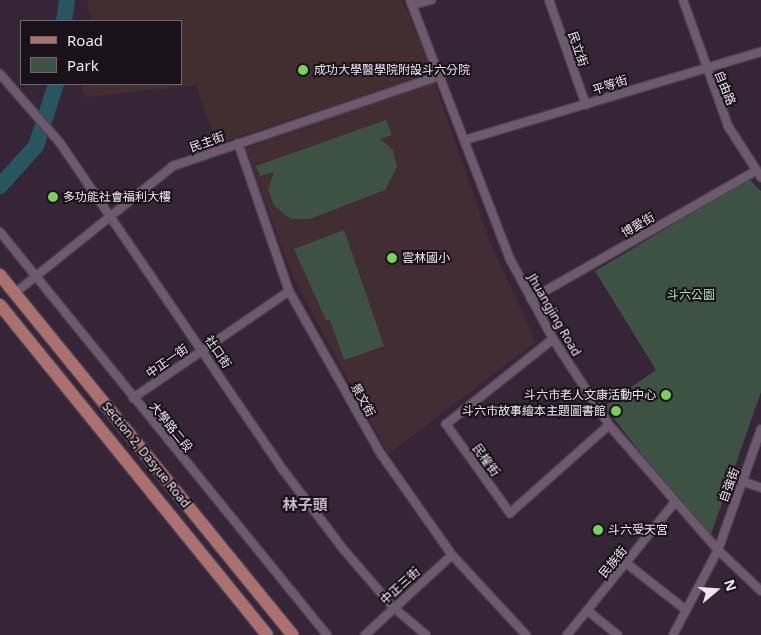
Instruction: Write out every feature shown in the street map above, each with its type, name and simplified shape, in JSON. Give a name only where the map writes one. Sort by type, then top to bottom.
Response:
[{"type":"main road","name":"Section 2, Dasyue Road","points":[[0,275],[293,635]]},
{"type":"main road","name":"Section 2, Dasyue Road","points":[[0,305],[267,635]]},
{"type":"main road","points":[[69,392],[85,380]]},
{"type":"street","points":[[411,3],[431,0]]},
{"type":"street","name":"民立街","points":[[549,0],[586,105]]},
{"type":"street","name":"自由路","points":[[684,0],[704,67],[728,126],[758,174]]},
{"type":"street","name":"Jhuangjing Road","points":[[411,3],[442,75],[510,259],[553,339],[609,425],[718,550],[761,591]]},
{"type":"street","name":"平等街","points":[[465,140],[586,105],[704,67],[761,52]]},
{"type":"street","name":"社口街","points":[[0,74],[60,143],[112,214],[280,466],[393,607],[426,635]]},
{"type":"street","name":"民主街","points":[[14,293],[173,166],[442,75]]},
{"type":"street","name":"景文街","points":[[238,143],[289,291],[382,454],[452,555],[526,635]]},
{"type":"street","name":"博愛街","points":[[531,299],[758,174]]},
{"type":"street","name":"大學路二段","points":[[0,232],[327,635]]},
{"type":"street","name":"中正一街","points":[[133,398],[289,291]]},
{"type":"street","name":"民權街","points":[[553,339],[446,424],[510,513],[609,425]]},
{"type":"street","name":"自強街","points":[[718,550],[761,429]]},
{"type":"street","points":[[742,481],[761,488]]},
{"type":"street","name":"民族街","points":[[567,635],[675,502]]},
{"type":"street","points":[[673,635],[718,550]]},
{"type":"street","name":"中正三街","points":[[365,635],[393,607],[452,555]]},
{"type":"street","points":[[626,563],[686,610]]},
{"type":"street","points":[[588,611],[618,635]]},
{"type":"shaded area","name":"成功大學醫學院附設斗六分院","points":[[87,0],[402,0],[430,63],[421,76],[217,144],[196,85],[85,97],[81,85],[182,85],[182,20],[91,20]]},
{"type":"shaded area","name":"雲林國小","points":[[434,81],[489,239],[536,342],[388,454],[293,277],[245,148]]},
{"type":"green space","points":[[386,120],[392,135],[380,139],[393,150],[397,167],[385,190],[310,219],[291,219],[274,206],[268,189],[274,172],[260,176],[256,166]]},
{"type":"green space","name":"斗六公園","points":[[749,179],[761,191],[761,392],[709,540],[604,406],[656,370],[595,271]]},
{"type":"green space","points":[[344,230],[384,346],[344,360],[330,320],[326,320],[294,249]]},
{"type":"waterway","points":[[64,20],[67,0]]},
{"type":"waterway","points":[[0,186],[36,146],[56,85]]},
{"type":"place","name":"成功大學醫學院附設斗六分院","points":[[303,70]]},
{"type":"place","name":"多功能社會福利大樓","points":[[53,197]]},
{"type":"place","name":"雲林國小","points":[[392,258]]},
{"type":"place","name":"斗六市老人文康活動中心","points":[[666,395]]},
{"type":"place","name":"斗六市故事繪本主題圖書館","points":[[616,411]]},
{"type":"place","name":"斗六受天宮","points":[[598,530]]},
{"type":"district","name":"林子頭","points":[[305,505]]}]
